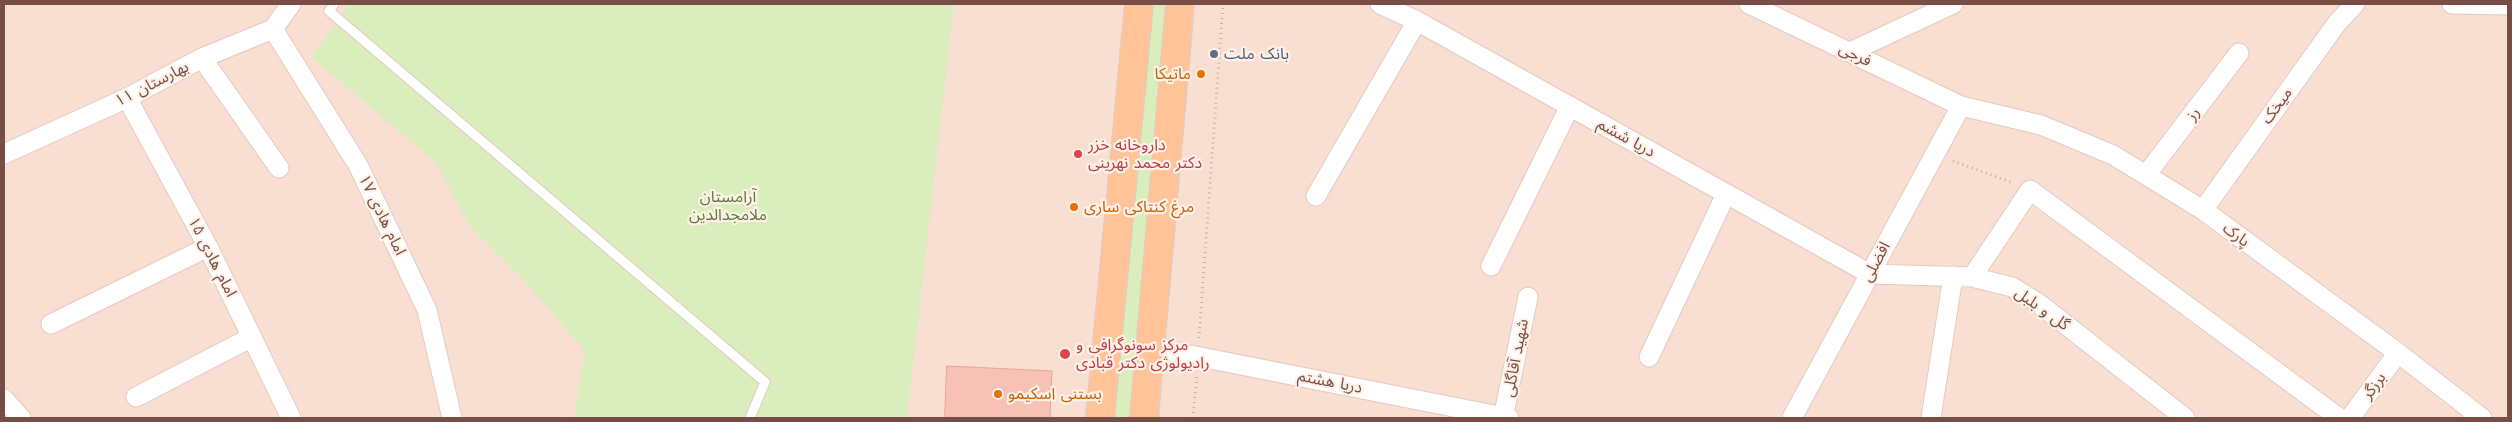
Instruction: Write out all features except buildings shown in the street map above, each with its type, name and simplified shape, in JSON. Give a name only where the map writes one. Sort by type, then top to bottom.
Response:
[{"type":"main road","points":[[1100,418],[1139,4]]},
{"type":"main road","points":[[1144,418],[1180,4]]},
{"type":"street","points":[[274,29],[291,4]]},
{"type":"street","name":"دریا ششم","points":[[1380,4],[1417,22],[1570,106],[1870,274]]},
{"type":"street","name":"فرجی","points":[[1749,4],[1961,106]]},
{"type":"street","points":[[1850,52],[1953,4]]},
{"type":"street","name":"میخک","points":[[2202,210],[2337,23],[2355,4]]},
{"type":"street","points":[[2452,4],[2508,5]]},
{"type":"street","points":[[1316,196],[1417,22]]},
{"type":"street","name":"بهارستان ۱۱","points":[[4,154],[127,98],[202,58],[274,29]]},
{"type":"street","name":"امام هادی ۱۷","points":[[274,29],[358,165],[427,310],[452,418]]},
{"type":"street","name":"رز","points":[[2146,175],[2239,53]]},
{"type":"street","points":[[202,58],[279,168]]},
{"type":"street","name":"امام هادی ۱۵","points":[[127,98],[208,247],[291,418]]},
{"type":"street","points":[[1490,266],[1570,106]]},
{"type":"street","name":"پارک","points":[[1961,106],[2041,125],[2113,155],[2202,210],[2398,353],[2482,418]]},
{"type":"street","name":"افضلی","points":[[1792,418],[1961,106]]},
{"type":"street","points":[[1972,277],[2030,190],[2339,418]]},
{"type":"street","points":[[1649,357],[1726,194]]},
{"type":"street","points":[[51,324],[208,247]]},
{"type":"street","name":"گل و بلبل","points":[[1870,274],[1972,277],[2012,286],[2038,303],[2185,418]]},
{"type":"street","points":[[1931,418],[1953,276]]},
{"type":"street","name":"شهید آقاگلی","points":[[1505,418],[1528,297]]},
{"type":"street","points":[[136,397],[252,337]]},
{"type":"street","name":"دریا هشتم","points":[[1150,347],[1505,418]]},
{"type":"street","name":"برزگر","points":[[2350,418],[2398,353]]},
{"type":"street","points":[[4,399],[21,418]]},
{"type":"street","points":[[4,404],[5,418]]},
{"type":"lane","points":[[334,4],[329,10],[765,382],[750,418]]},
{"type":"path","points":[[1193,418],[1223,4]]},
{"type":"path","points":[[1935,154],[2030,190]]},
{"type":"shaded area","points":[[4,4],[2508,4],[2508,418],[4,418]]},
{"type":"green space","name":"آرامستان ملامجدالدین","points":[[349,4],[954,4],[907,418],[574,418],[585,351],[530,287],[470,227],[436,163],[312,57]]},
{"type":"green space","points":[[1148,4],[1175,4],[1133,418],[1112,418]]},
{"type":"place","name":"بانک ملت","points":[[1214,54]]},
{"type":"place","name":"ماتیکا","points":[[1201,74]]},
{"type":"place","name":"داروخانه خزر دکتر محمد نهرینی","points":[[1078,154]]},
{"type":"place","name":"مرغ کنتاکی ساری","points":[[1074,207]]},
{"type":"place","name":"مركز سونوگرافی و راديولوژی دكتر قبادی","points":[[1065,354]]},
{"type":"place","name":"بستنی اسکیمو","points":[[998,394]]}]
